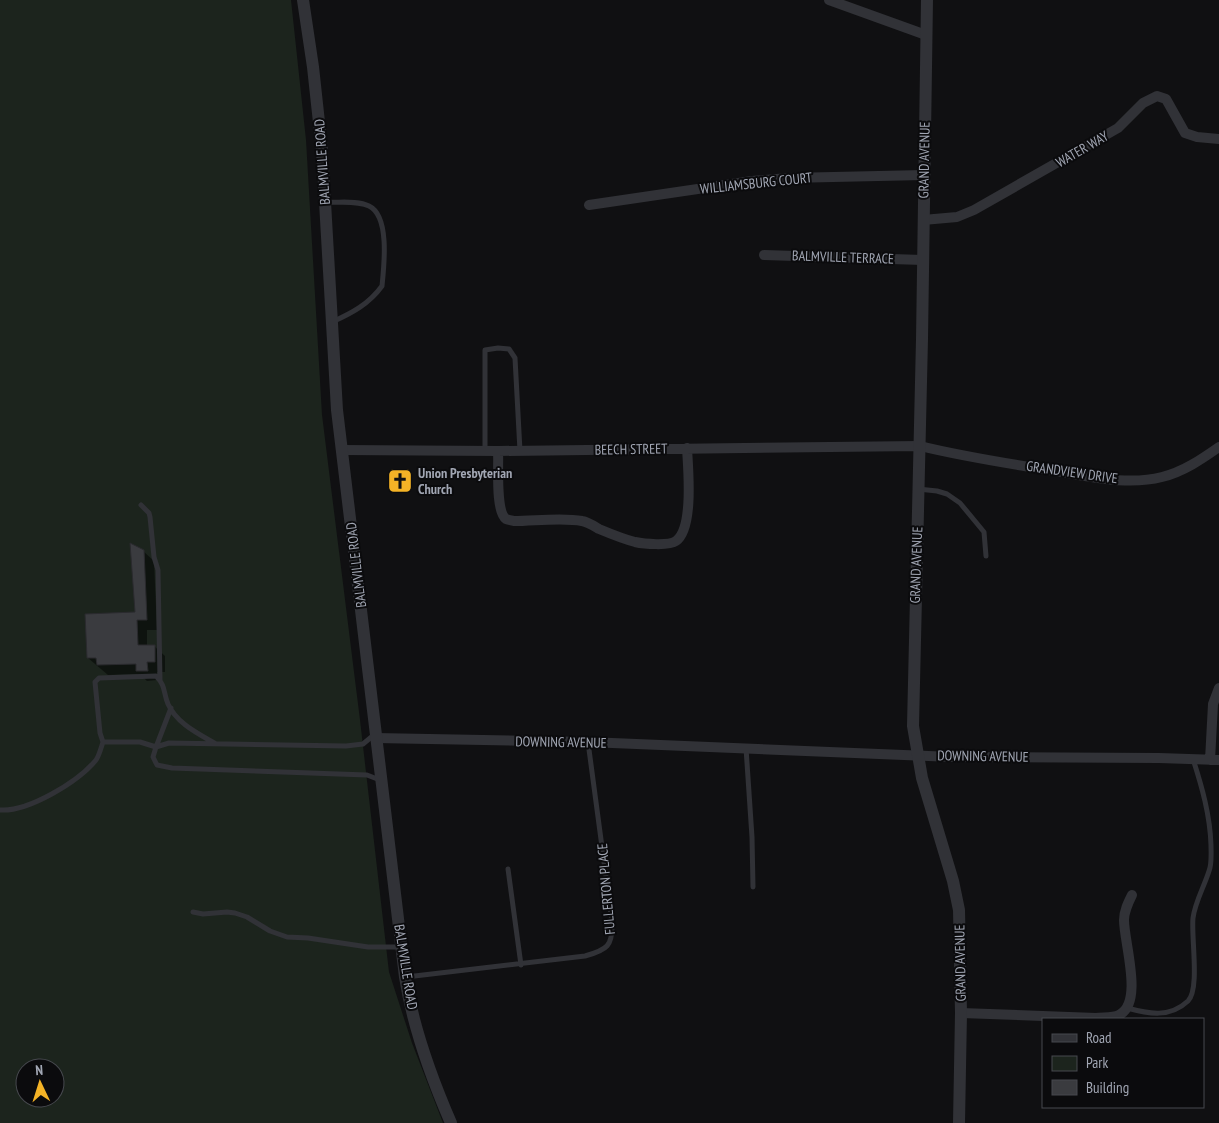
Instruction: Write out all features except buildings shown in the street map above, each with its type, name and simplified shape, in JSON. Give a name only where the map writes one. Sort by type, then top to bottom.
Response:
[{"type":"street","name":"BALMVILLE ROAD","points":[[303,0],[313,67],[322,150],[337,410],[401,947],[409,1000],[422,1044],[451,1123]]},
{"type":"street","points":[[829,0],[926,35]]},
{"type":"street","name":"GRAND AVENUE","points":[[927,0],[920,446],[912,690],[913,726],[922,778],[953,881],[959,910],[961,1013],[959,1123]]},
{"type":"street","name":"WATER WAY","points":[[923,220],[957,217],[974,210],[1118,128],[1143,103],[1157,96],[1166,99],[1185,133],[1219,140]]},
{"type":"street","name":"WILLIAMSBURG COURT","points":[[589,205],[752,181],[788,178],[924,175]]},
{"type":"street","name":"BALMVILLE TERRACE","points":[[764,255],[923,260]]},
{"type":"street","name":"GRANDVIEW DRIVE","points":[[920,446],[965,457],[1104,478],[1138,480],[1161,477],[1181,470],[1219,447]]},
{"type":"street","name":"BEECH STREET","points":[[342,450],[520,451],[920,446]]},
{"type":"street","points":[[498,451],[499,504],[506,519],[514,521],[584,521],[636,542],[654,544],[672,543],[678,540],[684,530],[687,516],[688,491],[687,448]]},
{"type":"street","points":[[1214,760],[1213,704],[1219,688]]},
{"type":"street","name":"DOWNING AVENUE","points":[[375,736],[746,747],[917,755],[1214,760]]},
{"type":"street","points":[[961,1013],[1096,1018],[1118,1016],[1127,1008],[1132,995],[1124,918],[1127,904],[1132,895]]},
{"type":"lane","points":[[325,202],[369,206],[378,215],[383,229],[382,286],[364,305],[348,315],[331,322]]},
{"type":"lane","points":[[485,451],[485,350],[498,348],[509,349],[515,358],[520,451]]},
{"type":"lane","points":[[918,489],[947,494],[960,503],[984,532],[986,556]]},
{"type":"lane","points":[[141,505],[149,513],[154,557],[158,570],[160,680]]},
{"type":"lane","points":[[0,810],[10,811],[51,796],[97,758],[102,742],[95,682],[99,678],[156,676],[163,683],[176,717],[217,744]]},
{"type":"lane","points":[[171,708],[153,757],[157,766],[367,775],[380,780]]},
{"type":"lane","points":[[102,742],[140,742],[156,747],[169,744],[346,746],[363,744],[375,736]]},
{"type":"lane","name":"FULLERTON PLACE","points":[[405,977],[586,956],[607,948],[611,941],[612,922],[588,742]]},
{"type":"lane","points":[[746,747],[753,887]]},
{"type":"lane","points":[[1127,1008],[1148,1014],[1172,1012],[1190,999],[1195,978],[1193,917],[1200,893],[1210,870],[1211,843],[1207,805],[1193,759]]},
{"type":"lane","points":[[508,869],[521,965]]},
{"type":"lane","points":[[193,912],[203,914],[236,913],[270,931],[287,937],[308,938],[368,947],[401,947]]},
{"type":"green space","points":[[0,0],[291,0],[306,140],[322,415],[389,972],[412,1043],[443,1123],[0,1123]]},
{"type":"place","name":"Union Presbyterian Church","points":[[400,481]]}]
